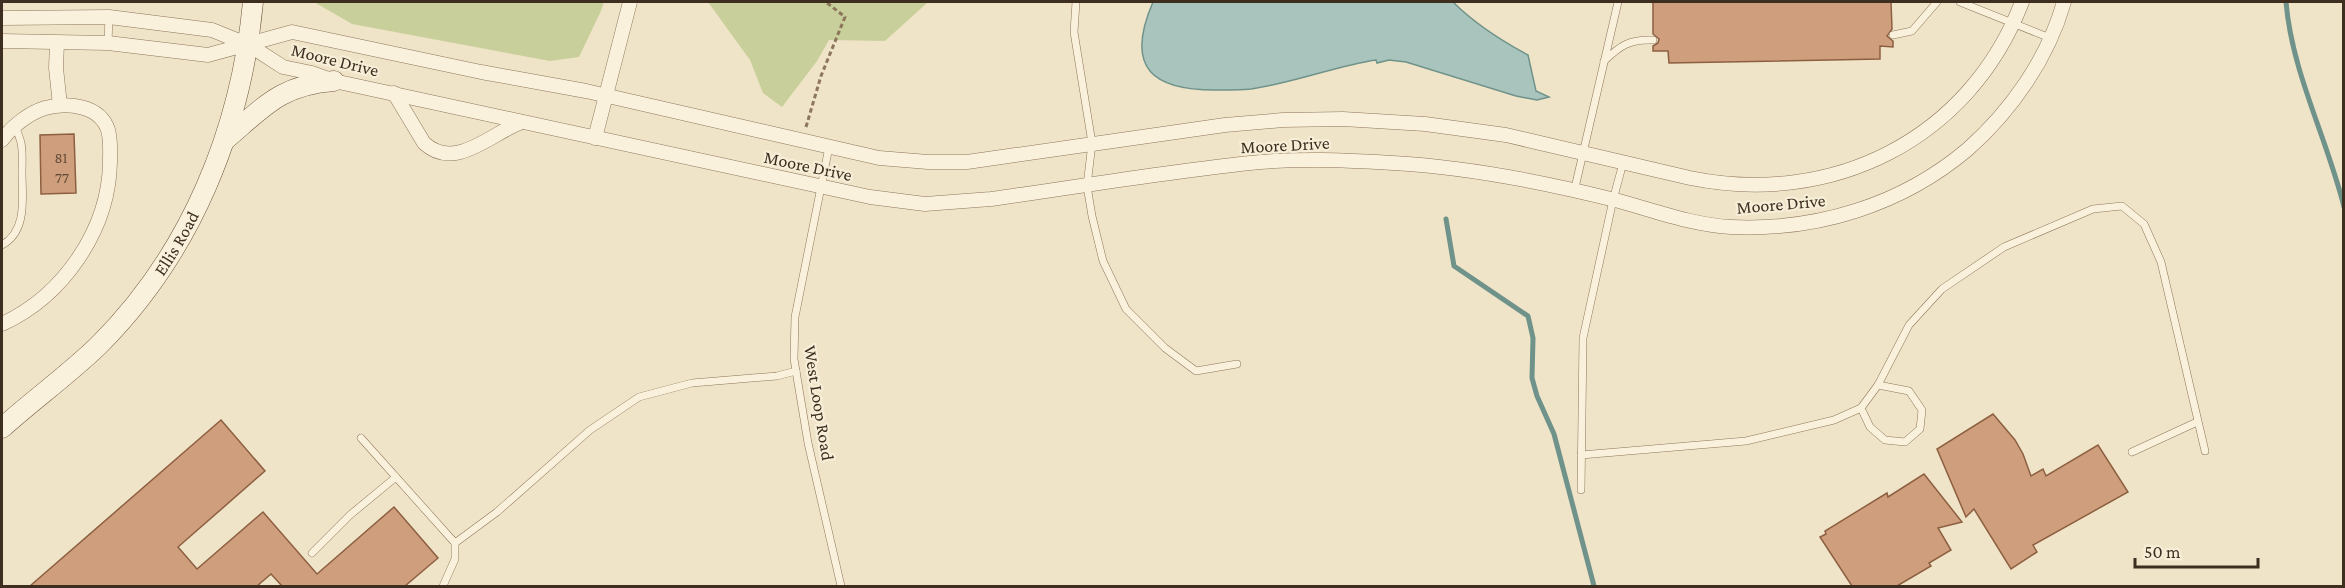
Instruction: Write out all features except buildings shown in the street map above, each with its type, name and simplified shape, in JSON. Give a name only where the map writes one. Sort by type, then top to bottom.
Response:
[{"type":"main road","name":"Ellis Road","points":[[2,428],[99,345],[133,308],[159,272],[197,208],[225,140],[240,89],[249,45],[253,2]]},
{"type":"main road","points":[[225,140],[272,100],[285,92],[310,83],[334,81]]},
{"type":"street","points":[[595,138],[630,2]]},
{"type":"street","name":"Moore Drive","points":[[249,45],[292,32],[606,96],[900,161],[967,162],[1225,125],[1282,120],[1343,119],[1471,129],[1715,183],[1757,186],[1817,180],[1843,173],[1908,142],[1955,105],[1975,83],[2013,22],[2022,2]]},
{"type":"street","name":"Moore Drive","points":[[249,45],[283,67],[312,73],[334,81],[870,197],[925,204],[991,199],[1252,163],[1333,159],[1424,164],[1486,173],[1613,200],[1687,220],[1729,227],[1777,226],[1826,219],[1865,209],[1935,174],[1979,139],[2008,107],[2028,80],[2050,38],[2064,2]]},
{"type":"street","points":[[2,18],[109,16],[212,30],[249,45]]},
{"type":"street","points":[[2,41],[108,43],[208,55],[249,45]]},
{"type":"street","points":[[57,43],[56,68],[60,105]]},
{"type":"street","points":[[394,93],[424,143],[436,152],[444,154],[469,150],[522,122]]},
{"type":"street","points":[[2,140],[15,126],[44,108],[60,105],[86,108],[96,114],[105,123],[109,132],[110,147],[108,192],[96,226],[68,273],[51,292],[27,310],[2,324]]},
{"type":"lane","points":[[1076,2],[1074,32],[1092,143],[1088,186],[1092,216],[1103,261],[1126,309],[1165,348],[1196,371],[1237,364]]},
{"type":"lane","points":[[1574,192],[1618,2]]},
{"type":"lane","points":[[1893,35],[1912,31],[1937,2]]},
{"type":"lane","points":[[1960,2],[2050,38]]},
{"type":"lane","points":[[108,43],[109,16]]},
{"type":"lane","points":[[1604,61],[1620,45],[1640,39],[1653,40]]},
{"type":"lane","points":[[2,245],[8,242],[15,232],[21,220],[23,206],[22,144],[15,126]]},
{"type":"lane","name":"West Loop Road","points":[[829,147],[795,318],[794,359],[808,443],[842,586]]},
{"type":"lane","points":[[1581,490],[1583,338],[1623,163]]},
{"type":"lane","points":[[1581,455],[1746,441],[1834,420],[1861,408],[1878,386],[1910,325],[1942,289],[2004,247],[2093,209],[2122,206],[2144,224],[2161,262],[2205,451]]},
{"type":"lane","points":[[455,543],[497,512],[591,430],[639,397],[692,383],[777,376],[796,371]]},
{"type":"lane","points":[[1861,408],[1870,427],[1885,440],[1905,442],[1920,429],[1922,410],[1909,391],[1878,386]]},
{"type":"lane","points":[[2132,452],[2197,422]]},
{"type":"lane","points":[[361,438],[455,543],[454,559],[443,586]]},
{"type":"lane","points":[[312,553],[350,515],[396,477]]},
{"type":"path","points":[[802,140],[821,76],[845,16],[826,2]]},
{"type":"green space","points":[[314,2],[604,2],[579,57],[550,61],[352,24]]},
{"type":"green space","points":[[708,2],[928,2],[885,41],[829,40],[817,61],[782,107],[763,93],[750,60]]},
{"type":"water","points":[[1153,2],[1453,2],[1489,31],[1528,55],[1536,91],[1549,97],[1537,100],[1516,96],[1406,62],[1389,60],[1361,63],[1251,89],[1196,89],[1177,86],[1161,80],[1150,72],[1144,60],[1142,44],[1145,25]]},
{"type":"waterway","points":[[2286,2],[2295,54],[2344,207]]},
{"type":"waterway","points":[[1446,219],[1454,266],[1528,316],[1533,338],[1532,378],[1537,396],[1554,434],[1594,586]]}]
